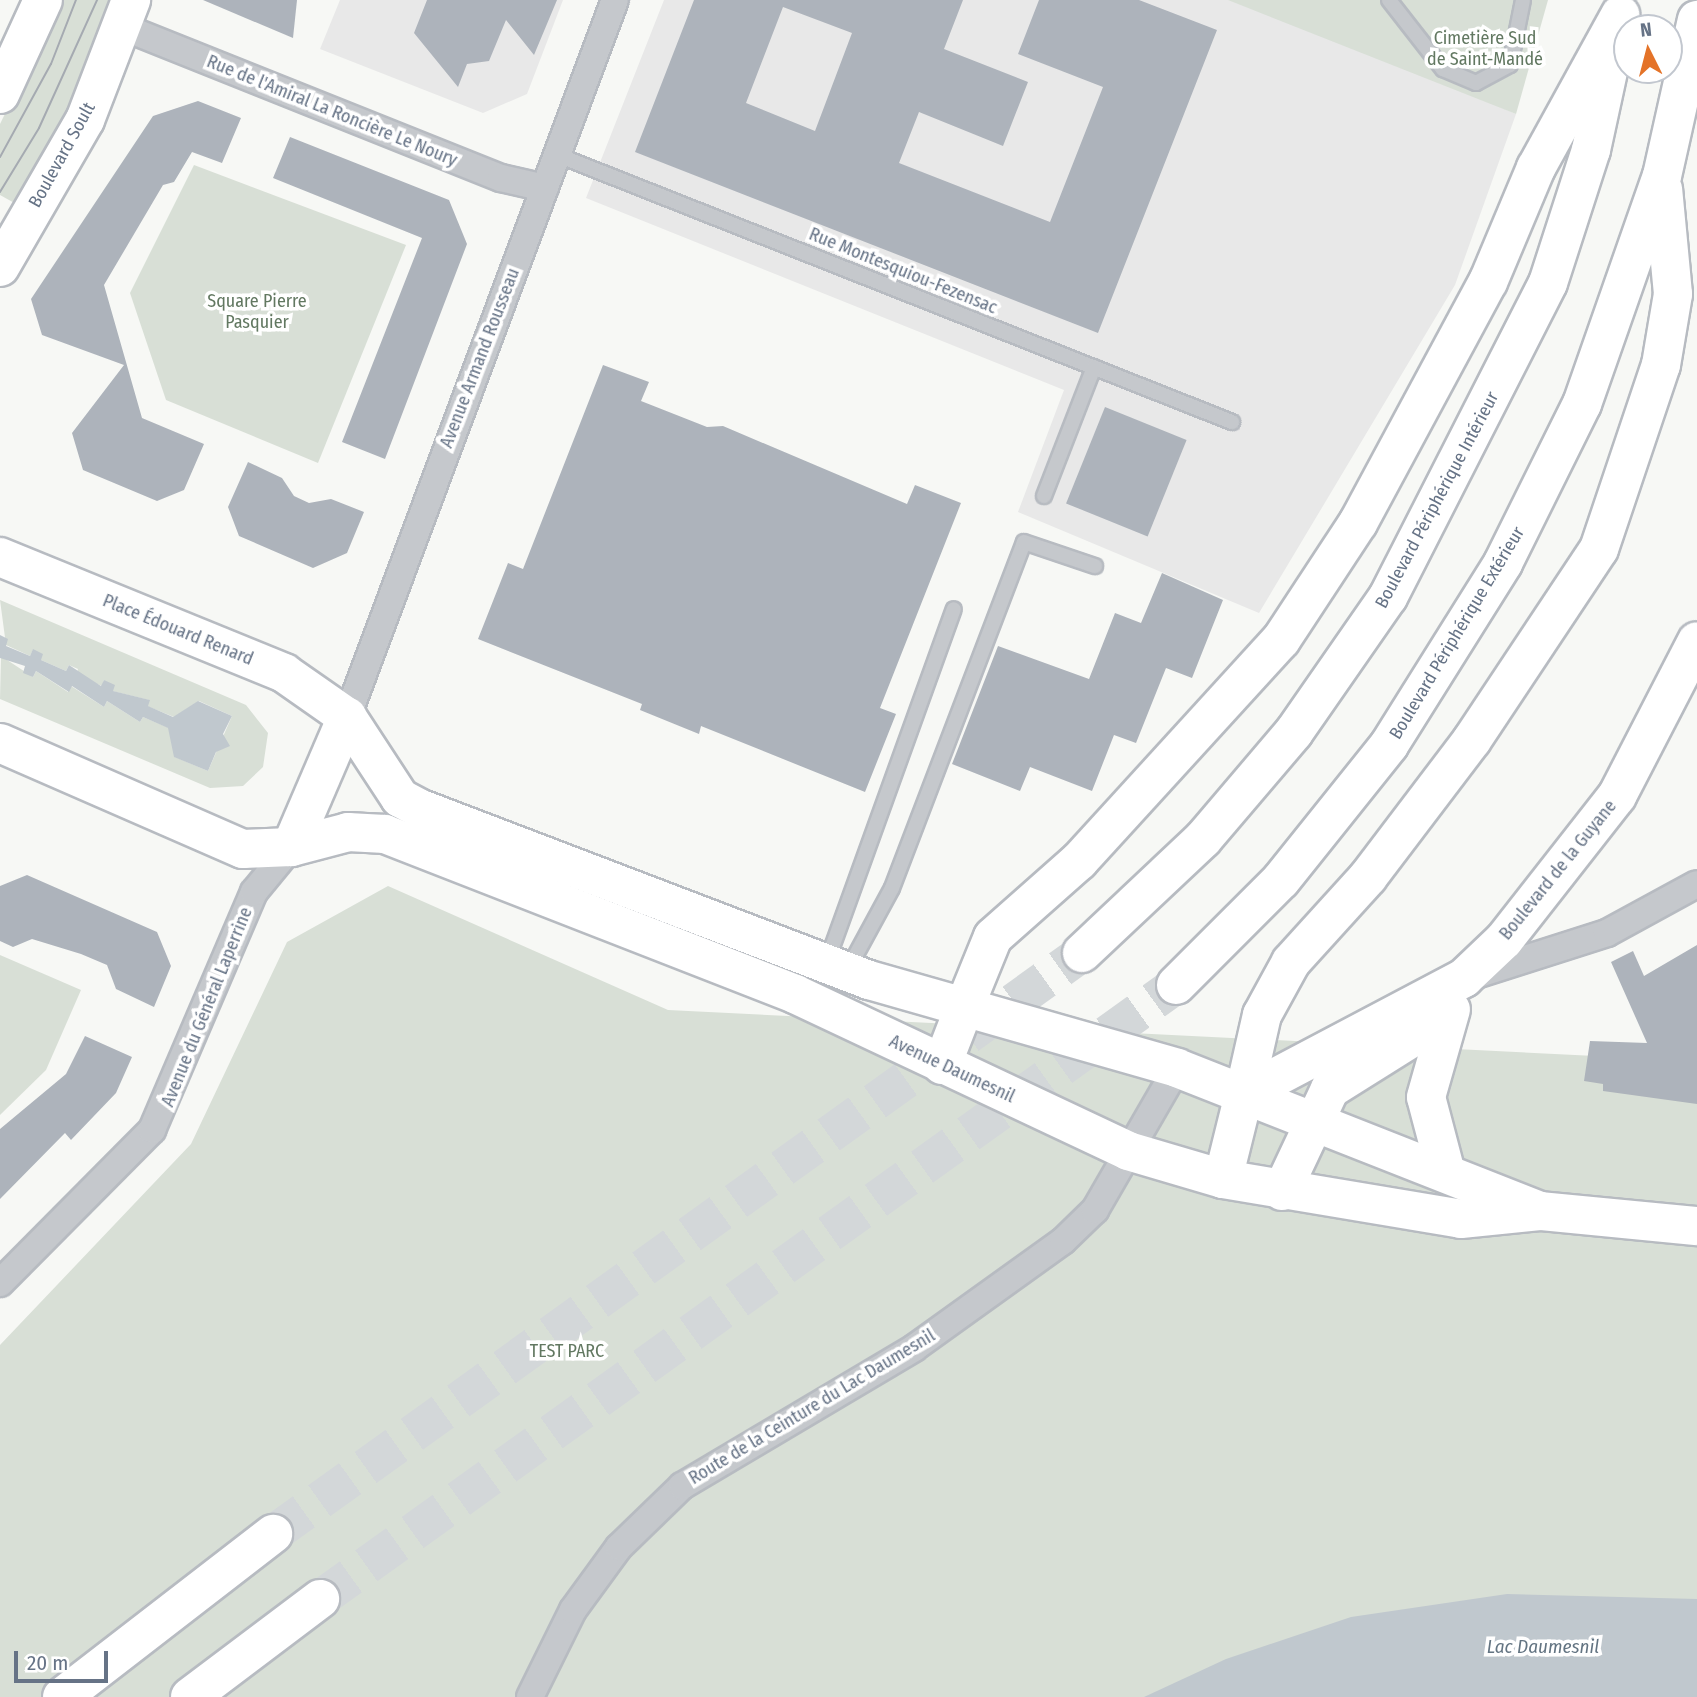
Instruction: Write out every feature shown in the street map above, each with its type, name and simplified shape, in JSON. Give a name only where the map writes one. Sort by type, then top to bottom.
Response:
[{"type":"main road","points":[[0,94],[43,0]]},
{"type":"main road","points":[[942,1065],[993,937],[1079,862],[1281,640],[1358,523],[1488,282],[1536,168],[1621,8]]},
{"type":"main road","name":"Boulevard Périphérique Intérieur","points":[[1082,953],[1211,829],[1294,732],[1388,597],[1548,283],[1591,150],[1621,8]]},
{"type":"main road","name":"Boulevard Soult","points":[[0,267],[85,120],[127,13]]},
{"type":"main road","name":"Boulevard Périphérique Extérieur","points":[[1176,985],[1281,880],[1389,745],[1503,563],[1582,404],[1662,176],[1697,20]]},
{"type":"main road","points":[[1223,1179],[1262,1015],[1291,962],[1368,877],[1472,740],[1553,628],[1599,549],[1661,365],[1672,294],[1662,176]]},
{"type":"main road","name":"Place Édouard Renard","points":[[0,557],[284,673],[347,717],[400,798],[411,803]]},
{"type":"main road","name":"Boulevard de la Guyane","points":[[1244,1094],[1464,978],[1527,914],[1617,796],[1697,641]]},
{"type":"main road","points":[[0,743],[243,849],[291,847],[347,717]]},
{"type":"main road","name":"Avenue Daumesnil","points":[[411,803],[836,969],[966,1003],[1177,1068],[1445,1169],[1540,1211]]},
{"type":"main road","name":"Avenue Daumesnil","points":[[291,847],[348,831],[385,834],[795,994],[1128,1151],[1223,1179],[1461,1219],[1540,1211],[1697,1226]]},
{"type":"main road","name":"Boulevard de la Guyane","points":[[1445,1169],[1426,1097],[1448,1015],[1464,978]]},
{"type":"main road","points":[[1282,1191],[1330,1089],[1448,1015]]},
{"type":"main road","points":[[62,1697],[273,1534]]},
{"type":"main road","points":[[190,1697],[320,1599]]},
{"type":"street","name":"Avenue Armand Rousseau","points":[[347,717],[545,188],[560,156],[615,0]]},
{"type":"street","name":"Rue de l'Amiral La Roncière Le Noury","points":[[127,13],[501,178],[545,188]]},
{"type":"street","name":"Avenue du Général Laperrine","points":[[0,1283],[152,1130],[254,892],[291,847]]},
{"type":"street","points":[[1464,978],[1607,933],[1697,884]]},
{"type":"street","name":"Route de la Ceinture du Lac Daumesnil","points":[[530,1697],[581,1600],[619,1547],[682,1486],[914,1348],[1063,1241],[1095,1210],[1177,1068]]},
{"type":"lane","points":[[1389,0],[1443,69],[1476,83],[1510,65],[1523,0]]},
{"type":"lane","name":"Rue Montesquiou-Fezensac","points":[[560,156],[1232,422]]},
{"type":"lane","points":[[1044,496],[1094,368]]},
{"type":"lane","points":[[836,969],[892,888],[1024,542],[1095,566]]},
{"type":"lane","points":[[836,969],[954,609]]},
{"type":"shaded area","points":[[340,0],[563,0],[527,94],[483,113],[320,49]]},
{"type":"shaded area","points":[[664,0],[1255,0],[1516,114],[1455,285],[1259,613],[1018,512],[1064,390],[586,198]]},
{"type":"green space","points":[[61,0],[115,0],[83,84],[18,205],[0,195],[0,124]]},
{"type":"green space","name":"Cimetière Sud de Saint-Mandé","points":[[1228,0],[1548,0],[1516,114]]},
{"type":"green space","name":"Square Pierre Pasquier","points":[[194,165],[406,245],[318,463],[166,400],[130,293]]},
{"type":"green space","points":[[0,600],[246,705],[268,733],[263,767],[243,786],[210,788],[0,699],[1,656],[33,677],[36,671],[68,692],[71,686],[104,707],[107,701],[140,722],[143,717],[169,728],[175,757],[208,771],[232,716],[199,701],[174,717],[147,706],[149,700],[112,691],[104,680],[102,686],[76,675],[78,669],[69,665],[66,671],[41,660],[33,650],[30,656],[6,645]]},
{"type":"green space","name":"TEST PARC","points":[[388,886],[668,1010],[1697,1061],[1697,1697],[0,1697],[0,1345],[191,1144],[287,942]]},
{"type":"green space","points":[[0,955],[81,990],[46,1070],[0,1115]]},
{"type":"water","points":[[0,635],[8,639],[6,646],[30,656],[33,649],[43,654],[41,660],[66,671],[69,665],[101,686],[104,680],[115,685],[113,691],[150,700],[148,706],[173,717],[198,701],[232,716],[223,734],[230,746],[216,752],[208,771],[174,757],[168,728],[143,717],[140,722],[107,701],[104,707],[72,686],[69,692],[36,671],[33,677],[23,673],[25,666],[0,658]]},
{"type":"water","name":"Lac Daumesnil","points":[[1507,1594],[1697,1599],[1697,1697],[1144,1697],[1226,1659],[1351,1617]]},
{"type":"building","points":[[203,0],[297,0],[293,38]]},
{"type":"building","points":[[427,0],[557,0],[534,55],[506,20],[489,61],[467,64],[458,87],[414,33]]},
{"type":"building","points":[[694,0],[963,0],[944,49],[1028,82],[1003,146],[919,112],[899,163],[1050,222],[1103,87],[1018,54],[1039,0],[1139,0],[1217,30],[1098,333],[635,152]],"holes":[[[783,7],[852,33],[815,131],[746,103]]]},
{"type":"building","points":[[198,101],[241,118],[222,163],[192,152],[174,182],[163,185],[104,285],[142,418],[204,444],[184,490],[157,501],[83,470],[72,433],[124,365],[42,335],[31,299],[153,116]]},
{"type":"building","points":[[290,137],[449,200],[467,244],[385,459],[342,442],[422,238],[273,178]]},
{"type":"building","points":[[603,365],[649,382],[641,401],[707,427],[723,426],[907,504],[915,485],[961,503],[880,708],[896,714],[865,792],[701,726],[699,734],[640,710],[642,704],[478,639],[508,563],[523,569]]},
{"type":"building","points":[[1105,407],[1187,440],[1148,536],[1066,503]]},
{"type":"building","points":[[248,462],[282,478],[294,496],[309,503],[331,499],[364,512],[347,553],[313,568],[239,536],[228,507]]},
{"type":"building","points":[[1162,573],[1223,600],[1192,678],[1166,668],[1136,743],[1114,735],[1092,791],[1030,767],[1020,791],[952,764],[998,646],[1089,679],[1115,613],[1141,623]]},
{"type":"building","points":[[27,875],[157,932],[171,966],[154,1007],[116,989],[107,965],[32,939],[13,947],[0,941],[0,886]]},
{"type":"building","points":[[1697,945],[1697,1104],[1603,1091],[1603,1084],[1584,1081],[1590,1041],[1647,1043],[1611,962],[1633,951],[1644,976]]},
{"type":"building","points":[[85,1036],[132,1057],[116,1093],[71,1140],[65,1133],[0,1199],[0,1129],[66,1074]]},
{"type":"tunnel","points":[[273,1534],[1082,953]]},
{"type":"tunnel","points":[[320,1599],[1176,985]]},
{"type":"tram line","points":[[0,157],[51,64],[76,0]]},
{"type":"tram line","points":[[0,192],[39,128],[97,0]]}]
